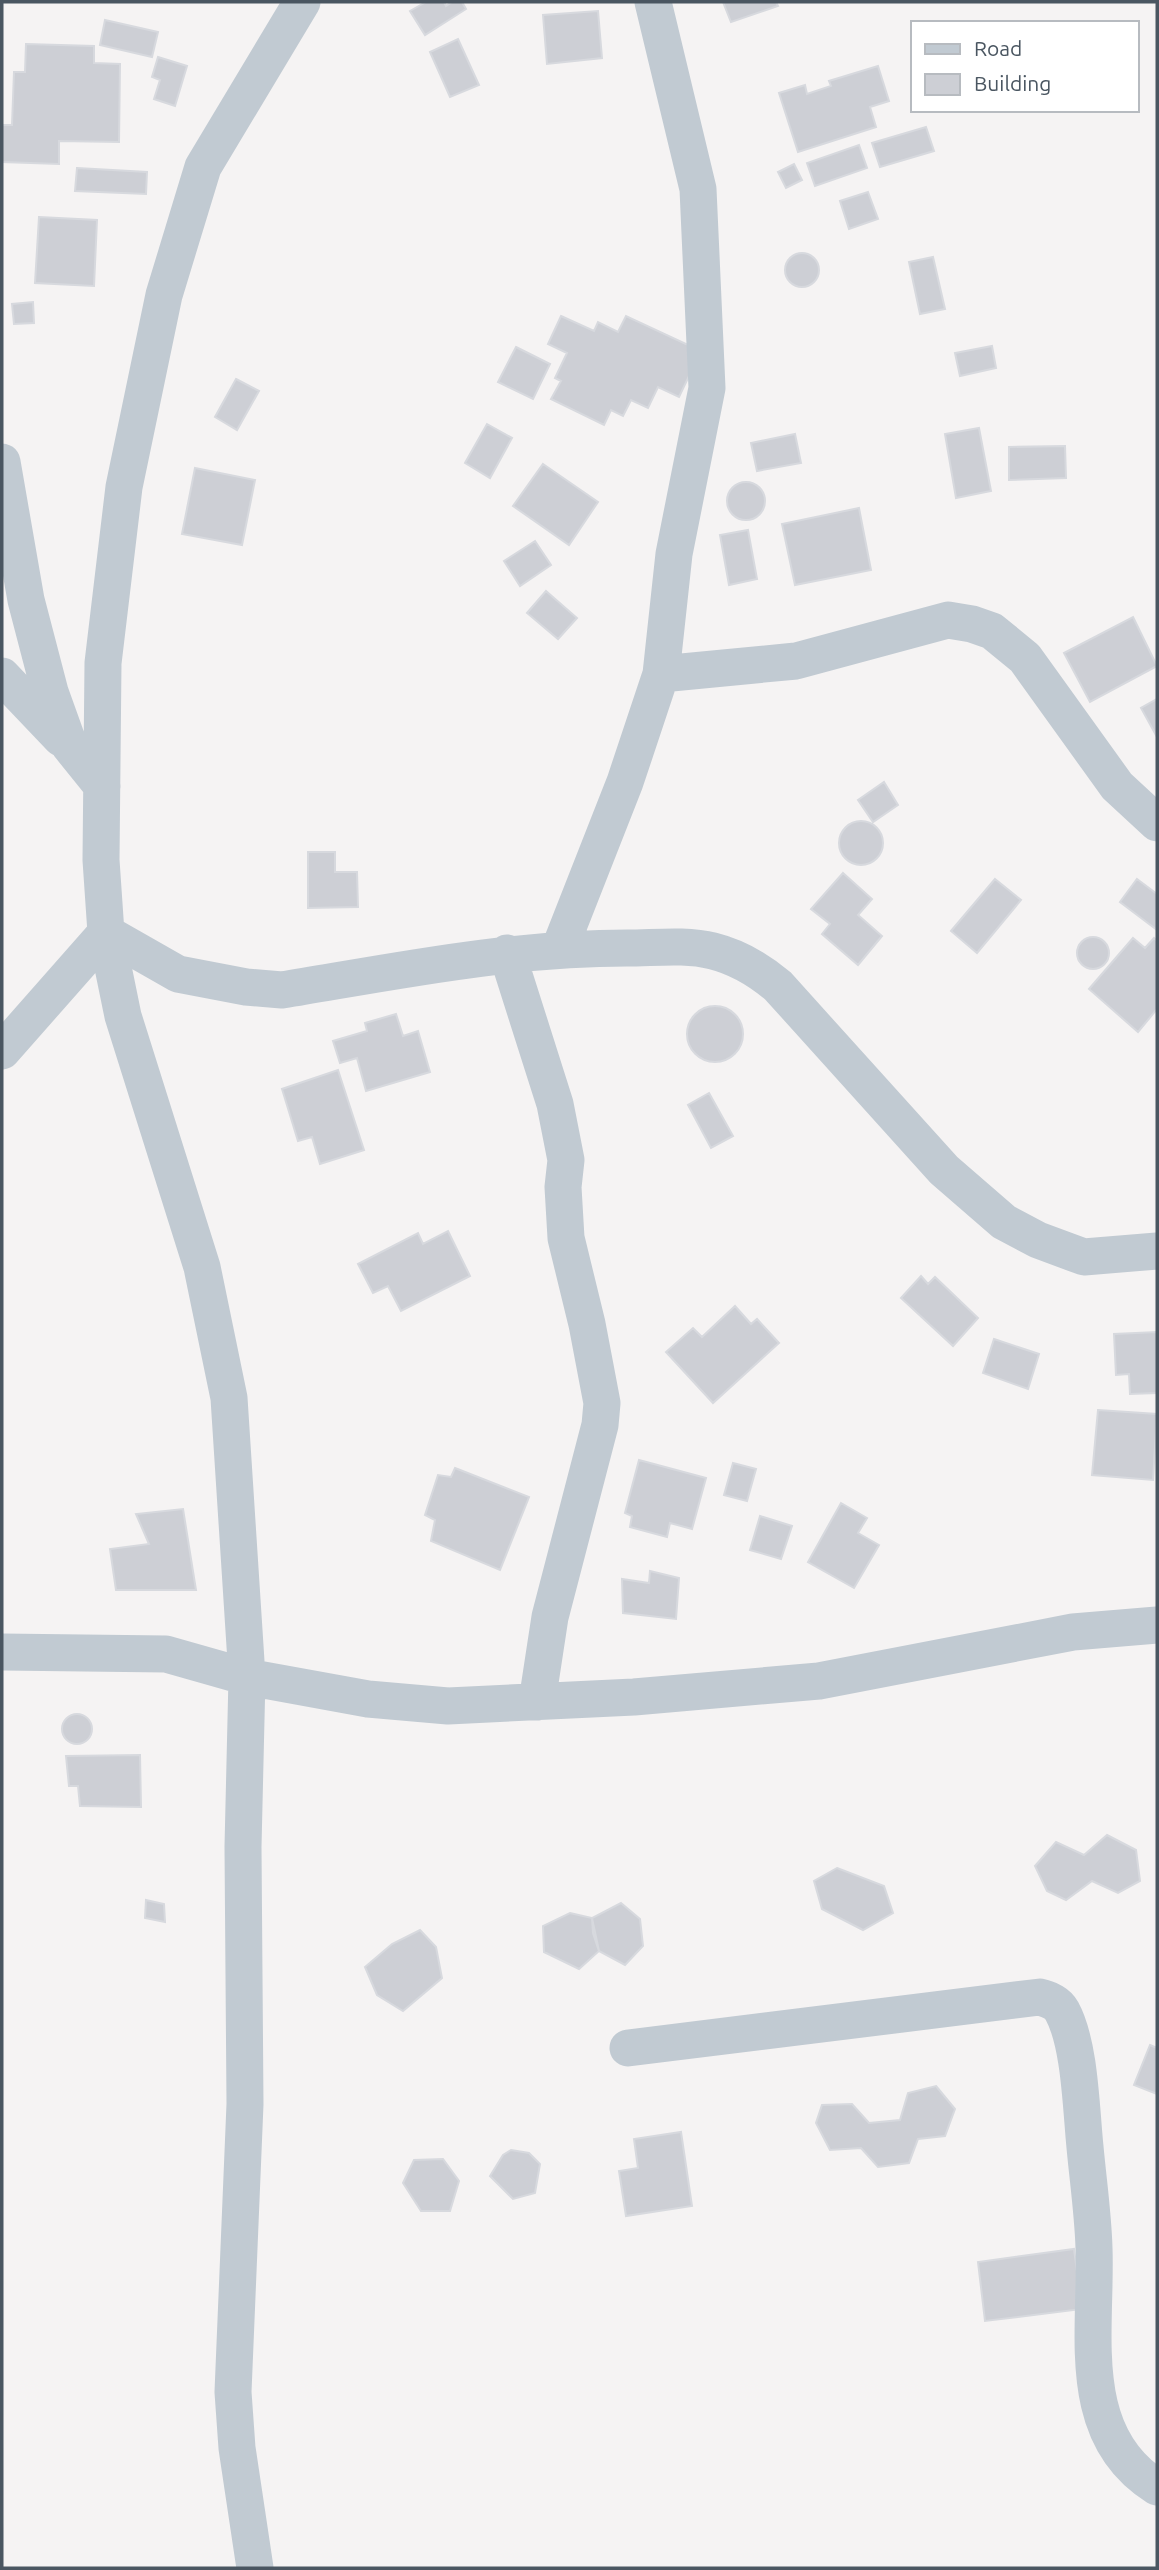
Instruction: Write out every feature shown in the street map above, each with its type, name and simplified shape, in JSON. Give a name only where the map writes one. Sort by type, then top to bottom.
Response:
[{"type":"street","points":[[255,2568],[237,2448],[233,2392],[245,2104],[243,1847],[247,1677],[229,1398],[202,1267],[123,1016],[106,933],[101,860],[103,663],[124,487],[164,295],[203,167],[302,2]]},
{"type":"street","points":[[559,950],[625,782],[661,674],[674,554],[708,388],[698,189],[653,2]]},
{"type":"street","points":[[2,462],[26,600],[50,692],[69,746]]},
{"type":"street","points":[[661,674],[796,661],[948,620],[972,624],[992,631],[1025,659],[1117,786],[1157,823]]},
{"type":"street","points":[[2,676],[69,746],[102,786]]},
{"type":"street","points":[[106,933],[177,974],[246,987],[282,990],[507,953],[694,948],[714,951],[759,970],[778,986],[944,1170],[1004,1222],[1038,1240],[1084,1257],[1157,1251]]},
{"type":"street","points":[[2,1051],[106,933]]},
{"type":"street","points":[[507,953],[555,1104],[566,1160],[563,1187],[566,1238],[587,1324],[601,1402],[600,1425],[550,1617],[537,1702]]},
{"type":"street","points":[[2,1652],[166,1654],[247,1677],[368,1699],[449,1706],[634,1698],[819,1681],[1073,1632],[1157,1625]]},
{"type":"street","points":[[628,2048],[1040,1997],[1054,2002],[1061,2009],[1071,2033],[1079,2087],[1094,2247],[1093,2379],[1110,2435],[1143,2479],[1157,2487]]},
{"type":"building","points":[[426,2],[444,2],[446,6],[452,2],[462,2],[466,9],[425,35],[410,11]]},
{"type":"building","points":[[723,2],[776,2],[778,6],[731,22]]},
{"type":"building","points":[[598,11],[602,58],[547,64],[543,15]]},
{"type":"building","points":[[105,20],[158,32],[152,57],[100,45]]},
{"type":"building","points":[[458,39],[479,85],[450,97],[430,52]]},
{"type":"building","points":[[26,44],[94,46],[94,63],[120,64],[119,142],[59,141],[59,164],[2,162],[2,125],[12,125],[14,72],[25,72]]},
{"type":"building","points":[[158,57],[187,66],[175,106],[154,99],[160,80],[152,77]]},
{"type":"building","points":[[878,66],[889,101],[870,107],[876,127],[798,152],[779,93],[805,85],[807,94],[831,86],[829,81]]},
{"type":"building","points":[[926,127],[934,151],[880,167],[872,143]]},
{"type":"building","points":[[859,145],[867,168],[815,186],[807,163]]},
{"type":"building","points":[[794,164],[802,180],[786,188],[778,172]]},
{"type":"building","points":[[77,168],[147,172],[146,194],[75,191]]},
{"type":"building","points":[[868,192],[878,219],[849,229],[840,201]]},
{"type":"building","points":[[39,217],[97,220],[94,286],[35,283]]},
{"type":"building","points":[[802,253],[814,258],[819,270],[814,282],[802,287],[790,282],[785,270],[790,258]]},
{"type":"building","points":[[933,257],[945,309],[920,314],[909,262]]},
{"type":"building","points":[[33,302],[34,323],[14,324],[12,304]]},
{"type":"building","points":[[561,316],[594,331],[598,322],[618,332],[626,316],[701,351],[679,397],[658,387],[648,408],[631,400],[623,416],[611,410],[604,425],[551,399],[561,381],[555,378],[567,353],[548,344]]},
{"type":"building","points":[[992,346],[996,368],[960,376],[955,353]]},
{"type":"building","points":[[516,347],[550,364],[533,399],[498,382]]},
{"type":"building","points":[[236,379],[259,391],[237,430],[215,417]]},
{"type":"building","points":[[487,424],[512,438],[490,478],[465,463]]},
{"type":"building","points":[[979,428],[991,491],[956,498],[945,434]]},
{"type":"building","points":[[795,434],[801,463],[757,471],[751,443]]},
{"type":"building","points":[[1065,446],[1066,478],[1009,480],[1009,447]]},
{"type":"building","points":[[543,464],[598,502],[569,545],[513,506]]},
{"type":"building","points":[[195,468],[255,480],[242,545],[182,534]]},
{"type":"building","points":[[746,482],[759,488],[765,501],[759,514],[746,520],[733,514],[727,501],[733,488]]},
{"type":"building","points":[[859,508],[871,570],[795,585],[782,524]]},
{"type":"building","points":[[748,530],[757,579],[729,585],[720,535]]},
{"type":"building","points":[[535,541],[551,565],[520,586],[504,561]]},
{"type":"building","points":[[546,591],[577,618],[558,639],[527,613]]},
{"type":"building","points":[[1133,617],[1157,666],[1090,702],[1064,653]]},
{"type":"building","points":[[1157,699],[1157,737],[1141,708]]},
{"type":"building","points":[[884,782],[898,805],[873,822],[858,800]]},
{"type":"building","points":[[861,821],[877,827],[883,843],[877,859],[861,865],[845,859],[839,843],[845,827]]},
{"type":"building","points":[[308,852],[335,852],[335,872],[357,872],[358,907],[308,908]]},
{"type":"building","points":[[843,873],[872,899],[858,915],[882,936],[858,965],[822,934],[830,924],[811,909]]},
{"type":"building","points":[[995,879],[1021,900],[977,953],[951,931]]},
{"type":"building","points":[[1137,879],[1157,894],[1157,930],[1120,902]]},
{"type":"building","points":[[1093,937],[1104,942],[1109,953],[1104,964],[1093,969],[1082,964],[1077,953],[1082,942]]},
{"type":"building","points":[[1133,938],[1145,948],[1154,938],[1157,941],[1157,1009],[1138,1032],[1089,989]]},
{"type":"building","points":[[709,1006],[721,1006],[731,1010],[739,1018],[743,1034],[739,1050],[731,1058],[721,1062],[709,1062],[699,1058],[691,1050],[687,1040],[687,1028],[691,1018],[699,1010]]},
{"type":"building","points":[[396,1014],[403,1036],[418,1031],[430,1072],[366,1091],[357,1058],[340,1063],[333,1041],[367,1031],[365,1023]]},
{"type":"building","points":[[338,1070],[364,1150],[320,1164],[312,1137],[298,1141],[282,1089]]},
{"type":"building","points":[[709,1093],[733,1136],[711,1148],[688,1105]]},
{"type":"building","points":[[448,1231],[470,1276],[401,1311],[388,1286],[373,1293],[358,1264],[418,1233],[423,1244]]},
{"type":"building","points":[[921,1276],[928,1284],[935,1277],[978,1318],[953,1346],[901,1298]]},
{"type":"building","points":[[735,1306],[751,1324],[757,1319],[779,1343],[713,1403],[666,1352],[693,1328],[702,1337]]},
{"type":"building","points":[[1157,1332],[1157,1393],[1130,1394],[1129,1374],[1116,1375],[1114,1334]]},
{"type":"building","points":[[994,1339],[1039,1354],[1028,1389],[983,1373]]},
{"type":"building","points":[[1098,1410],[1157,1414],[1153,1480],[1092,1475]]},
{"type":"building","points":[[639,1460],[706,1478],[692,1529],[670,1523],[667,1537],[630,1527],[632,1516],[625,1513]]},
{"type":"building","points":[[733,1463],[756,1469],[747,1501],[724,1495]]},
{"type":"building","points":[[455,1468],[529,1497],[500,1570],[431,1541],[435,1520],[425,1515],[438,1475],[451,1477]]},
{"type":"building","points":[[841,1503],[867,1518],[858,1533],[879,1545],[854,1588],[808,1562]]},
{"type":"building","points":[[183,1509],[196,1590],[116,1590],[110,1549],[149,1544],[136,1514]]},
{"type":"building","points":[[760,1516],[792,1526],[781,1559],[750,1550]]},
{"type":"building","points":[[650,1571],[679,1578],[676,1619],[623,1613],[622,1579],[649,1583]]},
{"type":"building","points":[[77,1714],[83,1715],[91,1723],[91,1735],[83,1743],[77,1744],[71,1743],[63,1735],[62,1729],[63,1723],[71,1715]]},
{"type":"building","points":[[140,1755],[141,1807],[80,1806],[78,1786],[69,1786],[66,1756]]},
{"type":"building","points":[[1107,1835],[1136,1850],[1140,1881],[1118,1893],[1092,1881],[1066,1900],[1047,1891],[1035,1866],[1056,1842],[1084,1855]]},
{"type":"building","points":[[837,1868],[884,1886],[893,1913],[863,1930],[822,1909],[814,1881]]},
{"type":"building","points":[[146,1900],[164,1904],[165,1922],[145,1918]]},
{"type":"building","points":[[621,1903],[640,1919],[643,1946],[625,1965],[599,1951],[593,1933],[592,1918]]},
{"type":"building","points":[[570,1913],[592,1918],[599,1951],[579,1969],[544,1952],[543,1926]]},
{"type":"building","points":[[420,1930],[436,1947],[442,1978],[403,2011],[377,1995],[365,1967],[392,1944]]},
{"type":"building","points":[[1150,2045],[1157,2048],[1157,2094],[1134,2085]]},
{"type":"building","points":[[936,2086],[955,2109],[945,2136],[918,2139],[909,2163],[878,2167],[861,2148],[830,2150],[816,2123],[822,2105],[852,2104],[869,2123],[900,2120],[908,2093]]},
{"type":"building","points":[[681,2132],[692,2206],[626,2216],[619,2171],[638,2168],[634,2139]]},
{"type":"building","points":[[511,2150],[529,2153],[540,2164],[535,2193],[513,2199],[490,2176],[503,2155]]},
{"type":"building","points":[[443,2159],[459,2181],[450,2211],[421,2211],[403,2183],[414,2160]]},
{"type":"building","points":[[1074,2249],[1082,2309],[985,2321],[978,2262]]}]
